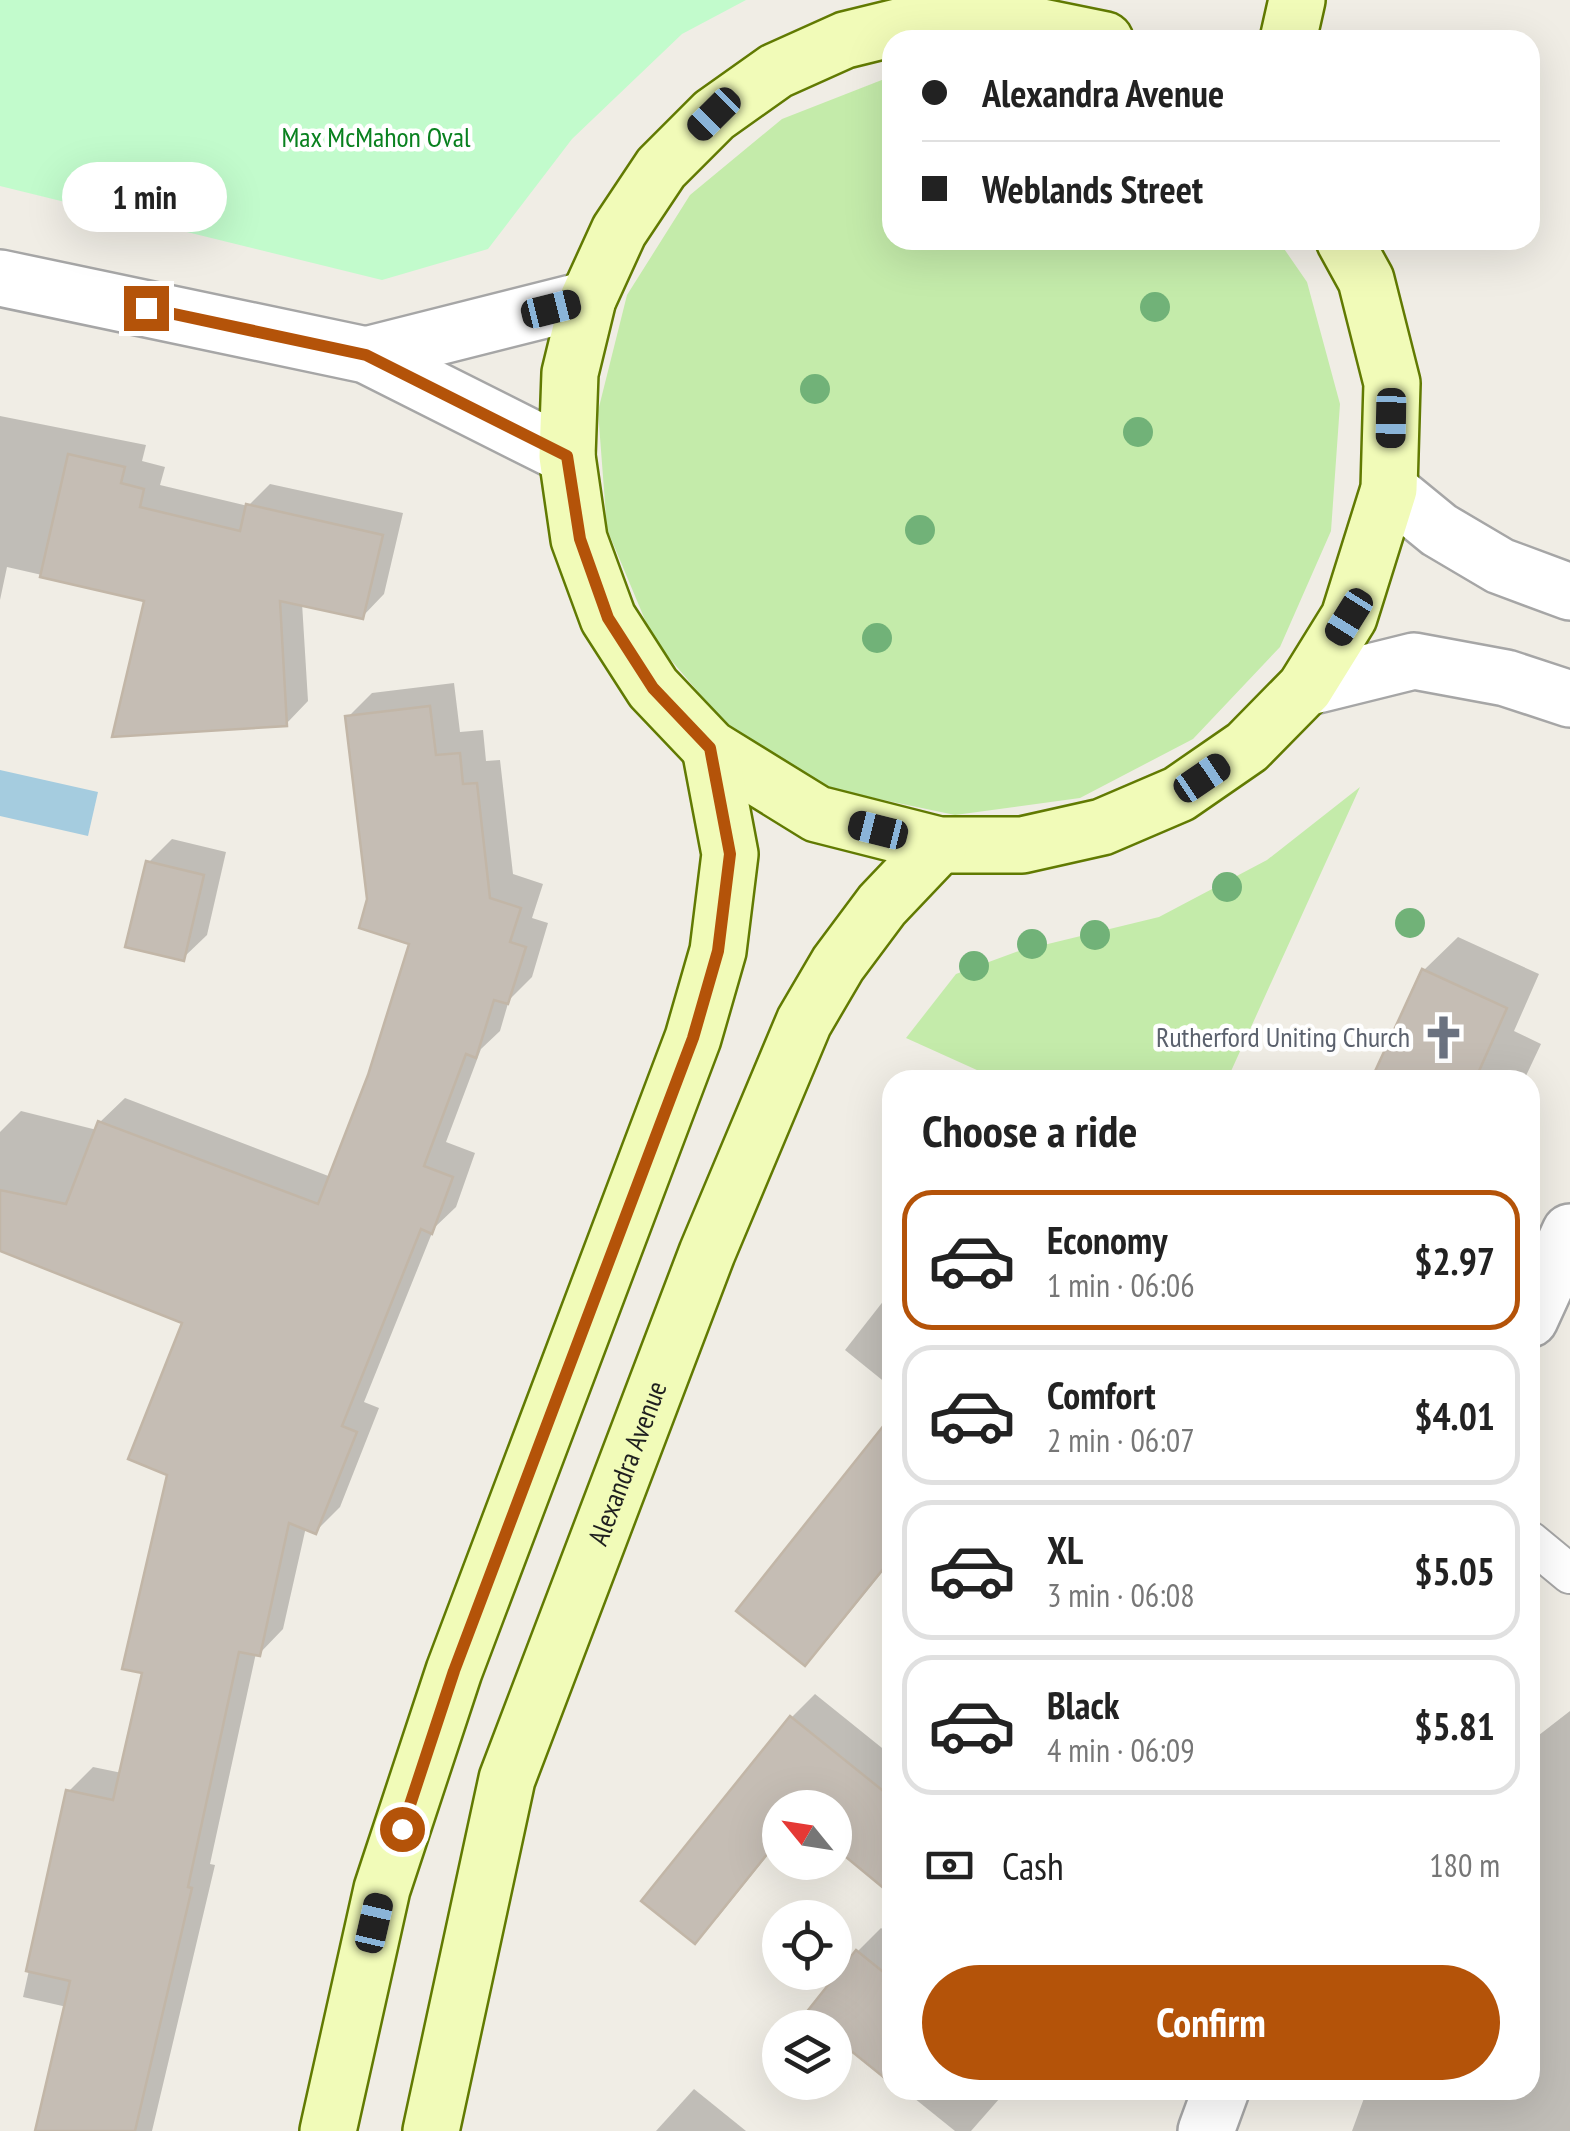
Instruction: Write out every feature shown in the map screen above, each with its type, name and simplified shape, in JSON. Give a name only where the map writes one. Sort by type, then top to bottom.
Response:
[{"type":"main road","points":[[1039,24],[1092,0]]},
{"type":"main road","points":[[1290,30],[1297,0]]},
{"type":"main road","points":[[886,30],[918,22],[993,17],[1064,30]]},
{"type":"main road","points":[[882,31],[845,40],[776,71],[714,114],[661,168],[618,231],[588,300],[570,373],[567,456],[580,539],[608,618],[653,688],[710,748],[817,814],[939,845],[1022,845],[1102,828],[1179,794],[1247,747],[1305,688],[1349,617],[1390,489],[1392,383],[1366,280],[1350,250]]},
{"type":"main road","points":[[328,2131],[382,1888],[421,1770],[454,1671],[693,1038],[715,964],[730,854],[710,748]]},
{"type":"main road","name":"Alexandra Avenue","points":[[431,2131],[507,1779],[707,1253],[804,1022],[838,964],[871,920],[939,845]]},
{"type":"street","points":[[0,278],[366,355],[567,456]]},
{"type":"street","points":[[366,355],[588,300]]},
{"type":"street","points":[[1390,489],[1438,530],[1500,566],[1570,592]]},
{"type":"street","points":[[1305,688],[1414,661],[1506,678],[1570,699]]},
{"type":"street","points":[[1540,1296],[1570,1232]]},
{"type":"street","points":[[1206,2131],[1218,2100]]},
{"type":"lane","points":[[1540,1549],[1570,1574]]},
{"type":"green space","name":"Max McMahon Oval","points":[[0,0],[746,0],[682,34],[572,139],[488,249],[382,280],[0,186]]},
{"type":"green space","points":[[882,80],[882,250],[1285,250],[1307,282],[1340,404],[1331,531],[1280,647],[1193,739],[1080,798],[955,815],[831,789],[729,728],[653,639],[607,529],[598,411],[627,295],[690,195],[782,119]]},
{"type":"green space","points":[[1360,787],[1232,1070],[977,1070],[906,1038],[956,974],[1019,951],[1159,917],[1267,860]]},
{"type":"water","points":[[0,770],[98,792],[88,836],[0,816]]},
{"type":"building","points":[[68,454],[125,467],[121,483],[144,489],[140,507],[240,531],[246,504],[383,535],[363,619],[280,601],[287,726],[112,737],[144,601],[40,577]]},
{"type":"building","points":[[430,706],[436,755],[460,753],[463,784],[477,783],[490,898],[521,908],[510,942],[526,947],[508,1004],[494,1000],[476,1058],[466,1054],[424,1166],[453,1177],[432,1234],[421,1229],[342,1426],[357,1432],[316,1534],[289,1523],[260,1656],[239,1652],[188,1887],[192,1888],[135,2131],[35,2131],[70,1981],[26,1971],[66,1790],[113,1800],[142,1673],[122,1669],[167,1475],[128,1459],[182,1323],[0,1251],[0,1190],[66,1204],[98,1121],[318,1204],[368,1075],[409,944],[359,928],[367,899],[345,716]]},
{"type":"building","points":[[146,861],[204,875],[184,961],[125,947]]},
{"type":"building","name":"Rutherford Uniting Church","points":[[1422,969],[1507,1008],[1479,1070],[1376,1070]]},
{"type":"building","points":[[882,1428],[882,1570],[805,1666],[736,1611]]},
{"type":"building","points":[[790,1716],[882,1790],[882,1887],[852,1862],[852,1790],[762,1790],[762,1860],[695,1944],[641,1901]]},
{"type":"building","points":[[856,1950],[882,1971],[882,2076],[852,2052],[852,2010],[808,2010],[824,1990],[852,1990],[852,1955]]},
{"type":"place","name":"Rutherford Uniting Church","points":[[1443,1037]]},
{"type":"route","points":[[146,308],[366,355],[567,456],[580,539],[608,618],[653,688],[710,748],[730,854],[718,951],[693,1038],[454,1671],[402,1829]]}]
